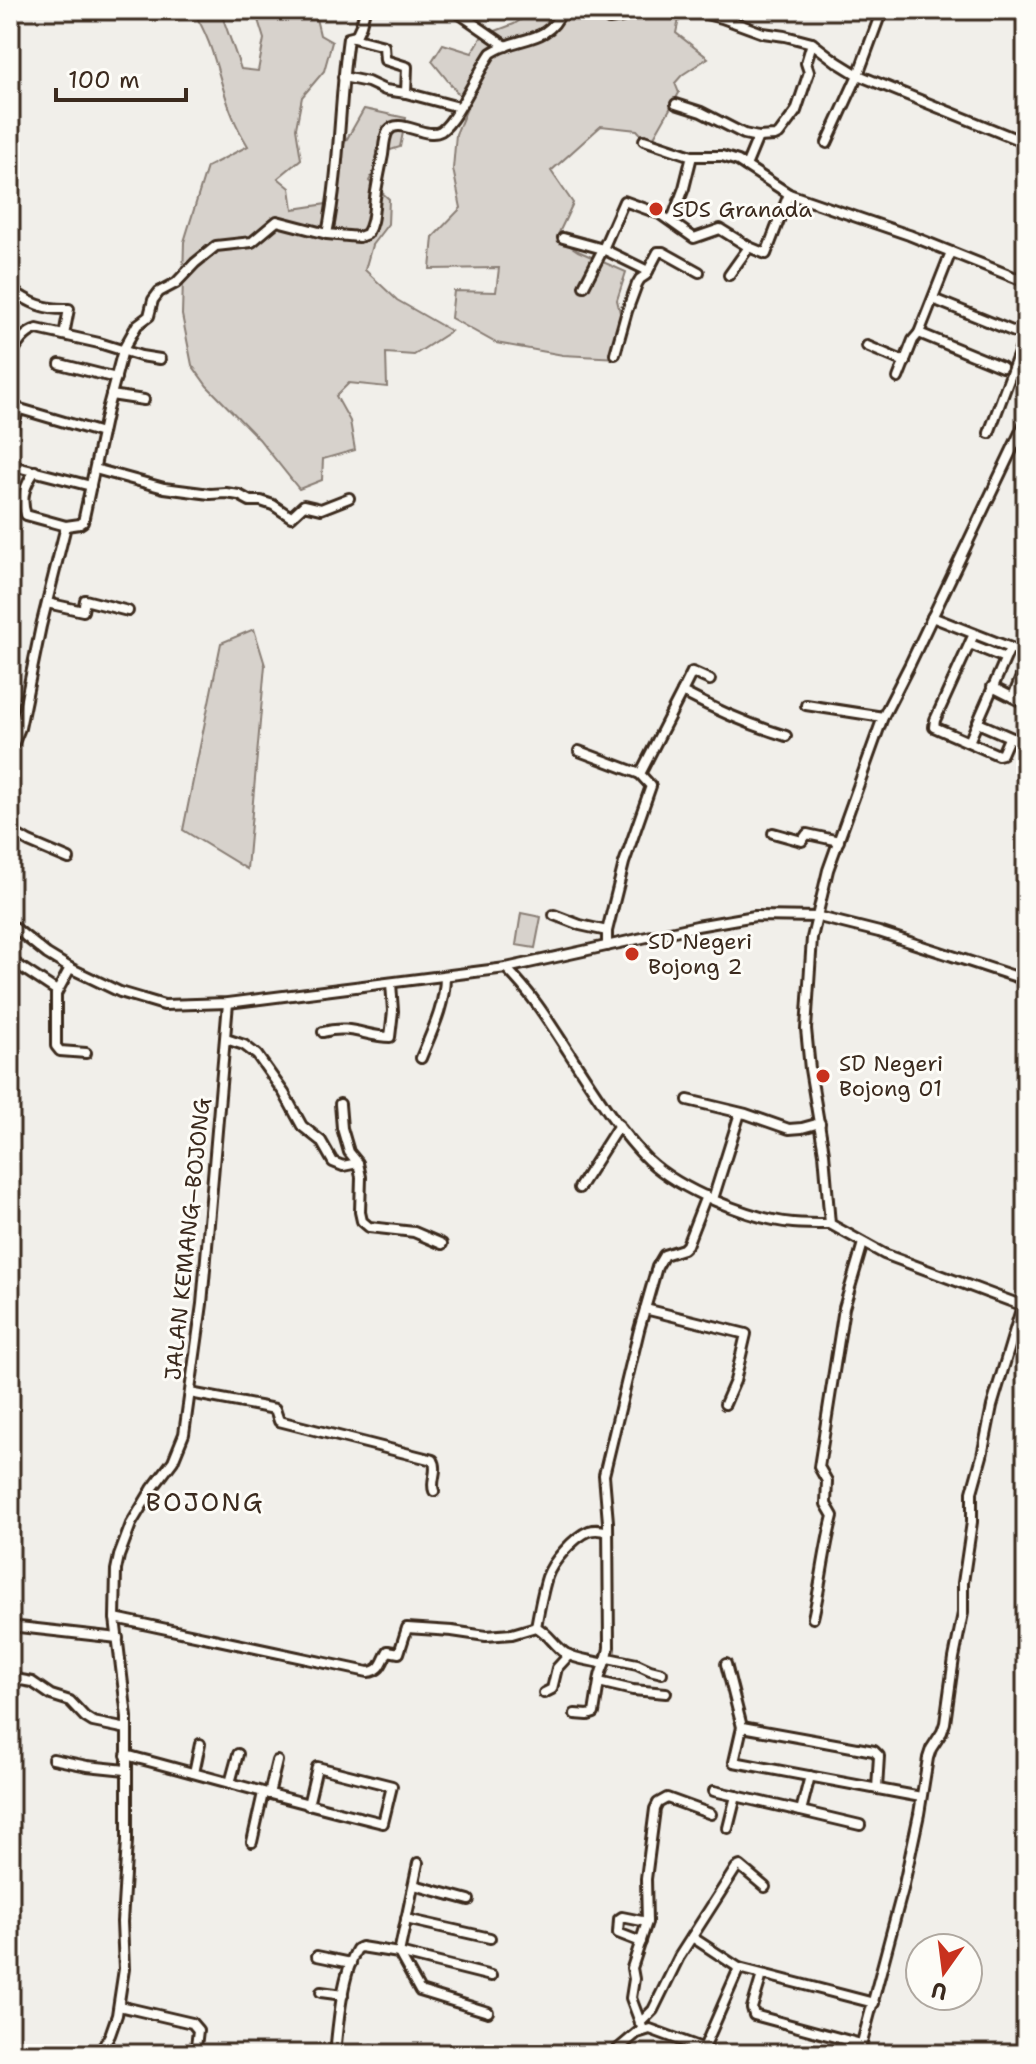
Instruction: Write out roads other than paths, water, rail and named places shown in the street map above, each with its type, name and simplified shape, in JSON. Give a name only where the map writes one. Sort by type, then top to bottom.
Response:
[{"type":"street","points":[[353,38],[365,10]]},
{"type":"street","points":[[454,10],[506,46]]},
{"type":"street","points":[[35,471],[24,494],[26,515],[66,526],[83,522],[123,350],[137,325],[149,316],[153,300],[159,292],[176,283],[216,246],[252,242],[277,221],[327,234],[359,237],[367,234],[373,221],[386,137],[392,127],[436,133],[447,126],[491,53],[547,32],[562,10]]},
{"type":"street","points":[[609,19],[622,17],[634,10]]},
{"type":"street","points":[[689,10],[724,14],[763,33],[812,43],[858,75],[1026,143]]},
{"type":"street","points":[[827,143],[858,75],[882,10]]},
{"type":"street","points":[[327,234],[348,38],[384,46],[385,60],[407,67],[406,93]]},
{"type":"street","points":[[676,104],[701,112],[744,134],[769,137],[779,134],[796,111],[809,72],[806,65],[812,43]]},
{"type":"street","points":[[343,77],[459,107]]},
{"type":"street","points":[[746,166],[758,137]]},
{"type":"street","points":[[644,140],[692,156],[722,156],[738,161],[789,194],[888,227],[1026,282]]},
{"type":"street","points":[[672,220],[692,156]]},
{"type":"street","points":[[584,286],[624,201],[672,220],[694,238],[720,229],[767,254],[789,194]]},
{"type":"street","points":[[563,238],[603,249],[648,271]]},
{"type":"street","points":[[729,275],[749,247]]},
{"type":"street","points":[[615,354],[637,284],[660,251],[699,272]]},
{"type":"street","points":[[898,378],[951,252]]},
{"type":"street","points":[[10,289],[28,301],[52,309],[69,309],[64,335]]},
{"type":"street","points":[[933,299],[1022,333],[989,433]]},
{"type":"street","points":[[10,359],[15,348],[32,330],[37,329],[160,359]]},
{"type":"street","points":[[919,333],[1002,367]]},
{"type":"street","points":[[867,346],[905,362]]},
{"type":"street","points":[[60,364],[116,378]]},
{"type":"street","points":[[111,395],[144,400]]},
{"type":"street","points":[[10,434],[14,408],[102,433]]},
{"type":"street","points":[[830,1224],[820,1123],[814,1102],[806,1029],[812,938],[828,870],[883,717],[1022,440],[1026,420]]},
{"type":"street","points":[[10,464],[91,486]]},
{"type":"street","points":[[95,469],[167,488],[239,495],[273,505],[291,517],[302,505],[321,509],[349,498]]},
{"type":"street","points":[[10,752],[20,728],[66,526]]},
{"type":"street","points":[[47,603],[83,611],[85,600],[128,611]]},
{"type":"street","points":[[932,617],[1026,654]]},
{"type":"street","points":[[974,634],[934,727],[1000,755],[1009,738]]},
{"type":"street","points":[[970,644],[1005,658]]},
{"type":"street","points":[[969,742],[1010,648]]},
{"type":"street","points":[[1013,697],[1026,664]]},
{"type":"street","points":[[640,774],[692,672],[710,680]]},
{"type":"street","points":[[992,687],[1026,704]]},
{"type":"street","points":[[682,692],[709,707],[786,736]]},
{"type":"street","points":[[806,705],[883,717]]},
{"type":"street","points":[[978,723],[1026,744]]},
{"type":"street","points":[[579,751],[640,774],[651,786],[624,863],[607,931],[607,946]]},
{"type":"street","points":[[10,831],[69,859]]},
{"type":"street","points":[[773,833],[802,841],[807,834],[839,841]]},
{"type":"street","points":[[554,915],[607,931]]},
{"type":"street","points":[[10,924],[70,968],[120,992],[164,1005],[228,1003],[506,968],[755,916],[819,917],[879,932],[1026,980]]},
{"type":"street","points":[[10,960],[57,991]]},
{"type":"street","points":[[70,968],[57,991],[56,1049],[86,1053]]},
{"type":"street","points":[[506,968],[535,999],[637,1149],[661,1171],[710,1197],[773,1219],[830,1224],[901,1261],[1024,1306],[992,1406],[972,1492],[963,1613],[943,1728],[928,1758],[903,1889],[860,2049],[754,2015],[752,2011],[762,1975]]},
{"type":"street","points":[[421,1058],[442,1009],[445,976]]},
{"type":"street","points":[[323,1032],[332,1029],[356,1030],[390,1037],[393,1011],[391,983]]},
{"type":"street","name":"JALAN KEMANG–BOJONG","points":[[99,2054],[110,2035],[119,2006],[124,1969],[122,1922],[127,1841],[127,1729],[115,1618],[115,1577],[122,1546],[138,1511],[177,1454],[184,1434],[202,1304],[228,1003]]},
{"type":"street","points":[[226,1039],[244,1045],[257,1055],[284,1093],[302,1126],[321,1141],[333,1162],[343,1166],[358,1163]]},
{"type":"street","points":[[688,1100],[789,1129],[820,1123]]},
{"type":"street","points":[[340,1104],[342,1128],[361,1177],[362,1221],[369,1227],[414,1232],[442,1244]]},
{"type":"street","points":[[575,1714],[594,1713],[601,1669],[606,1661],[608,1511],[605,1470],[645,1309],[659,1262],[664,1255],[687,1245],[710,1197],[740,1113]]},
{"type":"street","points":[[579,1188],[619,1125]]},
{"type":"street","points":[[813,1618],[833,1516],[826,1504],[827,1481],[819,1467],[844,1308],[863,1243]]},
{"type":"street","points":[[645,1309],[746,1334],[735,1381],[725,1404]]},
{"type":"street","points":[[190,1393],[275,1409],[279,1421],[433,1460],[436,1466],[434,1491]]},
{"type":"street","points":[[536,1627],[547,1576],[561,1556],[590,1531],[608,1532]]},
{"type":"street","points":[[115,1618],[368,1672],[381,1667],[388,1651],[399,1653],[407,1628],[486,1636],[512,1634],[536,1627],[569,1655],[637,1664],[662,1673]]},
{"type":"street","points":[[10,1626],[118,1638]]},
{"type":"street","points":[[544,1693],[552,1689],[556,1670],[569,1655]]},
{"type":"street","points":[[726,1664],[742,1727],[734,1762],[921,1797]]},
{"type":"street","points":[[10,1678],[32,1682],[47,1693],[70,1701],[93,1722],[127,1729]]},
{"type":"street","points":[[599,1682],[666,1693]]},
{"type":"street","points":[[742,1727],[874,1751],[879,1756],[877,1789]]},
{"type":"street","points":[[194,1773],[200,1744]]},
{"type":"street","points":[[230,1783],[238,1754]]},
{"type":"street","points":[[126,1755],[308,1805],[383,1823],[392,1786],[317,1767],[308,1805]]},
{"type":"street","points":[[53,1759],[126,1770]]},
{"type":"street","points":[[252,1842],[277,1761]]},
{"type":"street","points":[[801,1811],[810,1776]]},
{"type":"street","points":[[714,1791],[860,1825]]},
{"type":"street","points":[[728,1828],[736,1796]]},
{"type":"street","points":[[642,2026],[631,1993],[634,1979],[632,1965],[647,1922],[646,1879],[658,1803],[667,1798],[711,1814]]},
{"type":"street","points":[[418,1863],[399,1953],[420,1991],[488,2012]]},
{"type":"street","points":[[612,2054],[642,2026],[653,2010],[674,1965],[738,1866],[765,1887]]},
{"type":"street","points":[[414,1885],[469,1900]]},
{"type":"street","points":[[406,1919],[490,1938]]},
{"type":"street","points":[[641,1942],[618,1933],[619,1919],[647,1922]]},
{"type":"street","points":[[692,1937],[739,1968],[874,2003]]},
{"type":"street","points":[[335,2054],[343,1995],[354,1952],[361,1947],[399,1953],[491,1976]]},
{"type":"street","points":[[317,1956],[351,1963]]},
{"type":"street","points":[[704,2048],[739,1968]]},
{"type":"street","points":[[321,1992],[343,1995]]},
{"type":"street","points":[[119,2006],[192,2023],[198,2030],[196,2047],[206,2053]]},
{"type":"street","points":[[642,2026],[718,2054]]},
{"type":"place","name":"SDS Granada","points":[[656,209]]},
{"type":"place","name":"SD Negeri Bojong 2","points":[[632,954]]},
{"type":"place","name":"SD Negeri Bojong 01","points":[[823,1076]]},
{"type":"district","name":"BOJONG","points":[[205,1502]]}]
